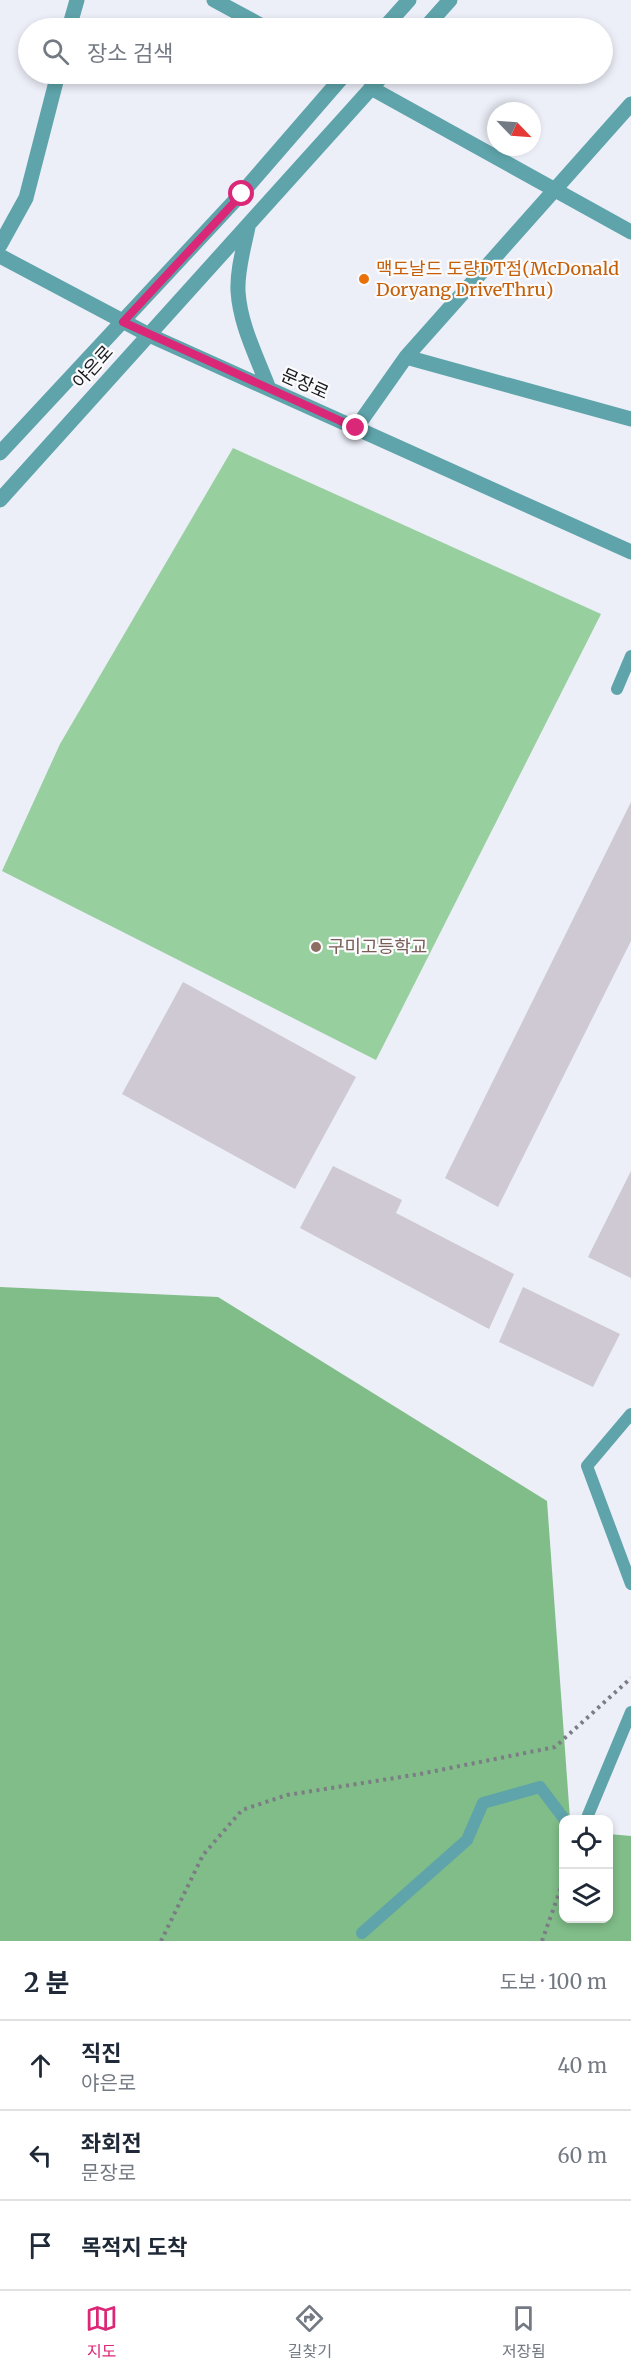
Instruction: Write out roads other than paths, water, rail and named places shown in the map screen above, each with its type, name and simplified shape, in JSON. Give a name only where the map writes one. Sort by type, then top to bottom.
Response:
[{"type":"street","points":[[72,18],[77,0]]},
{"type":"street","points":[[214,0],[247,18]]},
{"type":"street","points":[[393,18],[409,0]]},
{"type":"street","points":[[433,18],[450,0]]},
{"type":"street","points":[[0,245],[26,198],[55,84]]},
{"type":"street","name":"야은로","points":[[0,453],[242,194],[336,84]]},
{"type":"street","name":"야은로","points":[[0,500],[375,84]]},
{"type":"street","points":[[371,88],[631,232]]},
{"type":"street","points":[[356,428],[406,357],[631,104]]},
{"type":"street","points":[[248,225],[238,290],[244,323],[269,389]]},
{"type":"street","name":"문장로","points":[[0,256],[123,322],[631,552]]},
{"type":"street","points":[[406,357],[631,419]]},
{"type":"lane","points":[[617,689],[631,656]]},
{"type":"lane","points":[[631,1414],[587,1466],[631,1584]]},
{"type":"lane","points":[[588,1815],[631,1712]]},
{"type":"lane","points":[[362,1933],[467,1840],[483,1803],[540,1786],[560,1815]]},
{"type":"place","name":"맥도날드 도량DT점(McDonald Doryang DriveThru)","points":[[364,279]]},
{"type":"place","name":"구미고등학교","points":[[316,947]]}]
